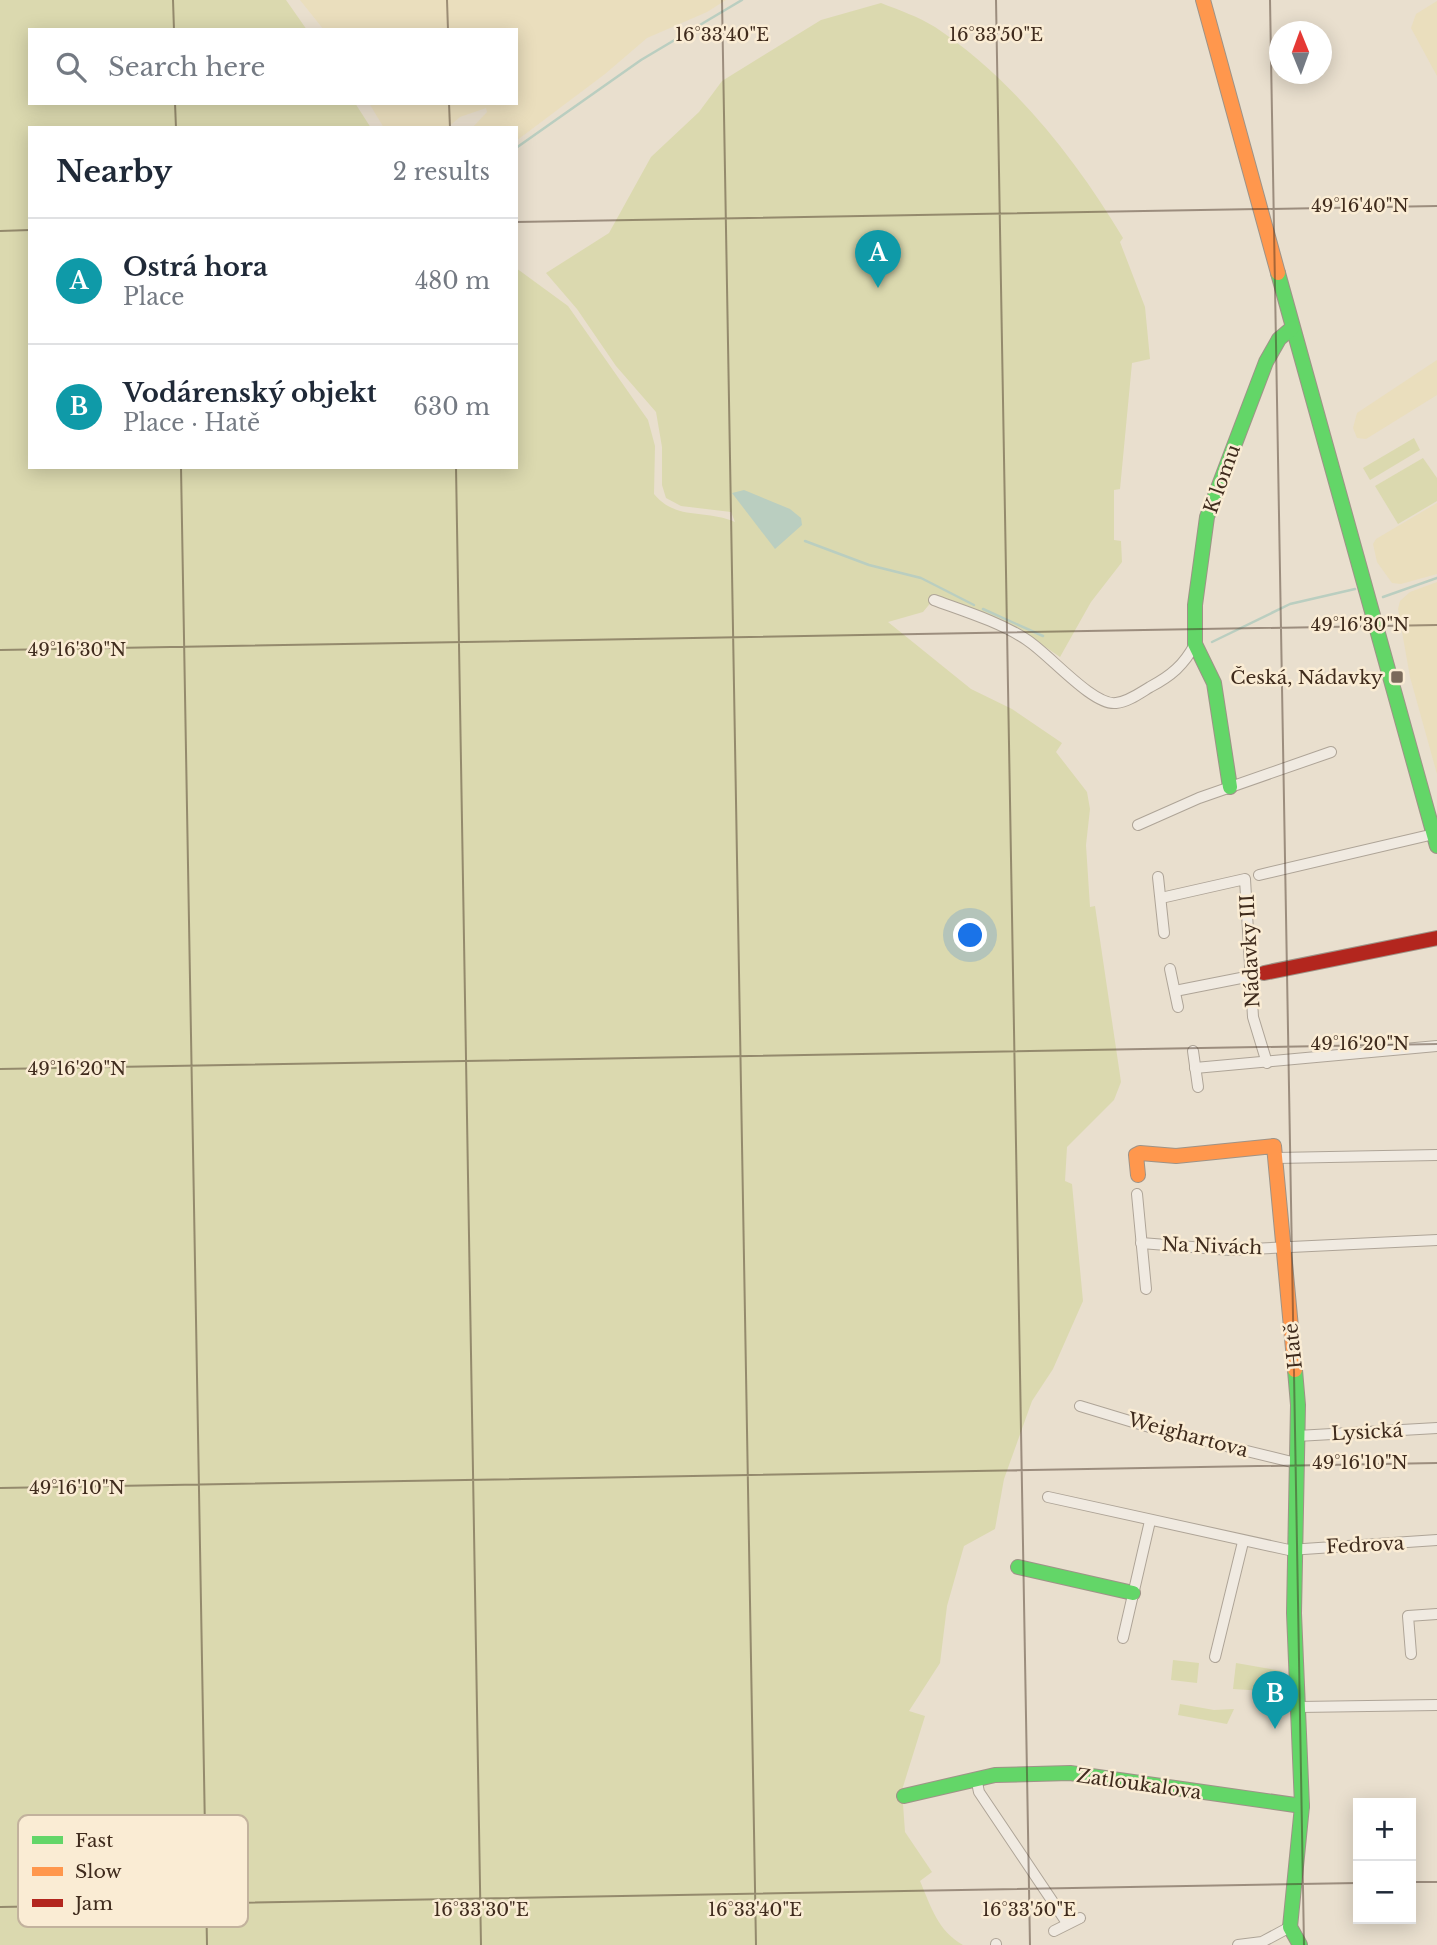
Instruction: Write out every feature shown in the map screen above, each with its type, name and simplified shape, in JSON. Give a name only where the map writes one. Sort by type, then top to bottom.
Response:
[{"type":"street","points":[[1203,0],[1435,840],[1259,875]]},
{"type":"street","name":"K lomu","points":[[1230,787],[1214,683],[1195,644],[1195,605],[1208,517],[1266,362],[1279,339],[1292,328]]},
{"type":"street","points":[[934,600],[1026,638],[1059,664],[1093,698],[1106,702],[1130,699],[1168,677],[1184,663],[1195,644]]},
{"type":"street","points":[[1138,825],[1230,787],[1331,752]]},
{"type":"street","points":[[1158,877],[1164,933]]},
{"type":"street","name":"Nádavky III","points":[[1161,898],[1245,879],[1257,974],[1253,1017],[1267,1063]]},
{"type":"street","points":[[1175,991],[1437,938]]},
{"type":"street","points":[[1170,969],[1178,1007]]},
{"type":"street","points":[[1195,1068],[1437,1046]]},
{"type":"street","points":[[1193,1051],[1198,1087]]},
{"type":"street","points":[[1138,1175],[1136,1155],[1140,1153],[1176,1156],[1274,1146],[1276,1158],[1437,1155]]},
{"type":"street","name":"Hatě","points":[[1276,1158],[1282,1248],[1296,1359],[1294,1550],[1302,1806],[1290,1927]]},
{"type":"street","points":[[1137,1194],[1146,1289]]},
{"type":"street","name":"Na Nivách","points":[[1141,1243],[1230,1250],[1437,1240]]},
{"type":"street","name":"Weighartova","points":[[1080,1405],[1156,1429],[1296,1463]]},
{"type":"street","name":"Lysická","points":[[1297,1436],[1437,1428]]},
{"type":"street","name":"Fedrova","points":[[1048,1497],[1243,1542],[1294,1550],[1437,1540]]},
{"type":"street","points":[[1123,1638],[1150,1521]]},
{"type":"street","points":[[1215,1657],[1243,1542]]},
{"type":"street","points":[[1018,1567],[1133,1593]]},
{"type":"street","points":[[1411,1654],[1403,1616],[1437,1614]]},
{"type":"street","points":[[1299,1707],[1437,1705]]},
{"type":"street","name":"Zatloukalova","points":[[904,1796],[976,1778],[1070,1773],[1302,1806]]},
{"type":"street","points":[[976,1778],[979,1792],[1067,1923]]},
{"type":"street","points":[[1054,1931],[1080,1918]]},
{"type":"street","points":[[1238,1945],[1262,1942],[1290,1927],[1300,1945]]},
{"type":"shaded area","points":[[0,0],[286,0],[306,28],[28,28],[28,105],[356,105],[370,126],[28,126],[28,469],[518,469],[518,269],[568,306],[648,420],[655,446],[654,494],[672,508],[735,522],[731,512],[681,506],[666,498],[662,485],[662,447],[656,412],[616,366],[577,309],[546,273],[609,233],[651,157],[699,112],[722,81],[821,20],[881,3],[916,17],[964,48],[1016,96],[1041,122],[1105,208],[1123,238],[1120,242],[1145,307],[1150,359],[1132,363],[1120,489],[1114,490],[1114,540],[1121,541],[1122,562],[1091,602],[1060,657],[1025,633],[937,595],[923,612],[888,622],[971,689],[1012,709],[1062,743],[1056,752],[1087,792],[1090,809],[1086,845],[1090,907],[1095,906],[1121,1082],[1114,1100],[1067,1147],[1065,1181],[1072,1184],[1083,1301],[1053,1369],[1032,1401],[1004,1479],[995,1529],[964,1546],[947,1606],[940,1663],[909,1711],[925,1716],[902,1790],[905,1832],[932,1872],[920,1881],[932,1909],[947,1933],[963,1945],[0,1945]]},
{"type":"shaded area","points":[[300,0],[726,0],[707,12],[647,38],[605,74],[518,139],[518,126],[474,126],[487,112],[486,108],[460,117],[449,126],[383,126],[370,105],[518,105],[518,28],[322,28]]},
{"type":"shaded area","points":[[1437,1],[1437,76],[1411,28],[1416,14]]},
{"type":"shaded area","points":[[1437,360],[1437,395],[1366,439],[1357,438],[1353,428],[1357,413]]},
{"type":"shaded area","points":[[1414,438],[1420,450],[1370,480],[1363,468]]},
{"type":"shaded area","points":[[1423,458],[1437,478],[1437,501],[1398,524],[1375,486]]},
{"type":"shaded area","points":[[744,490],[790,509],[801,518],[802,525],[775,549],[732,493]]},
{"type":"shaded area","points":[[1437,503],[1437,574],[1401,584],[1392,583],[1377,562],[1373,544],[1376,539]]},
{"type":"shaded area","points":[[1437,582],[1437,774],[1410,677],[1398,609],[1400,601],[1410,592]]},
{"type":"shaded area","points":[[1173,1660],[1199,1663],[1197,1683],[1171,1680]]},
{"type":"shaded area","points":[[1236,1663],[1282,1671],[1281,1692],[1233,1689]]},
{"type":"shaded area","points":[[1180,1704],[1214,1710],[1234,1709],[1227,1724],[1178,1715]]},
{"type":"waterway","points":[[518,147],[641,60],[742,0]]},
{"type":"waterway","points":[[805,541],[869,565],[921,578],[974,605]]},
{"type":"waterway","points":[[1383,597],[1437,578]]},
{"type":"waterway","points":[[1212,642],[1290,604],[1355,589]]},
{"type":"waterway","points":[[983,609],[1043,636]]},
{"type":"traffic: fast","points":[[1278,273],[1437,846]]},
{"type":"traffic: fast","points":[[1230,787],[1214,683],[1195,644],[1195,605],[1207,517],[1266,362],[1279,339],[1292,328]]},
{"type":"traffic: fast","points":[[1295,1370],[1298,1405],[1294,1613],[1302,1806],[1290,1927],[1300,1945]]},
{"type":"traffic: fast","points":[[1018,1567],[1133,1593]]},
{"type":"traffic: fast","points":[[904,1796],[995,1775],[1070,1773],[1302,1806]]},
{"type":"traffic: slow","points":[[1203,0],[1278,273]]},
{"type":"traffic: slow","points":[[1138,1175],[1136,1155],[1140,1153],[1176,1156],[1274,1146],[1295,1370]]},
{"type":"traffic: jam","points":[[1264,973],[1437,938]]},
{"type":"place","name":"Ostrá hora","points":[[878,288]]},
{"type":"place","name":"Česká, Nádavky","points":[[1397,677]]},
{"type":"place","name":"Vodárenský objekt","points":[[1275,1729]]}]
